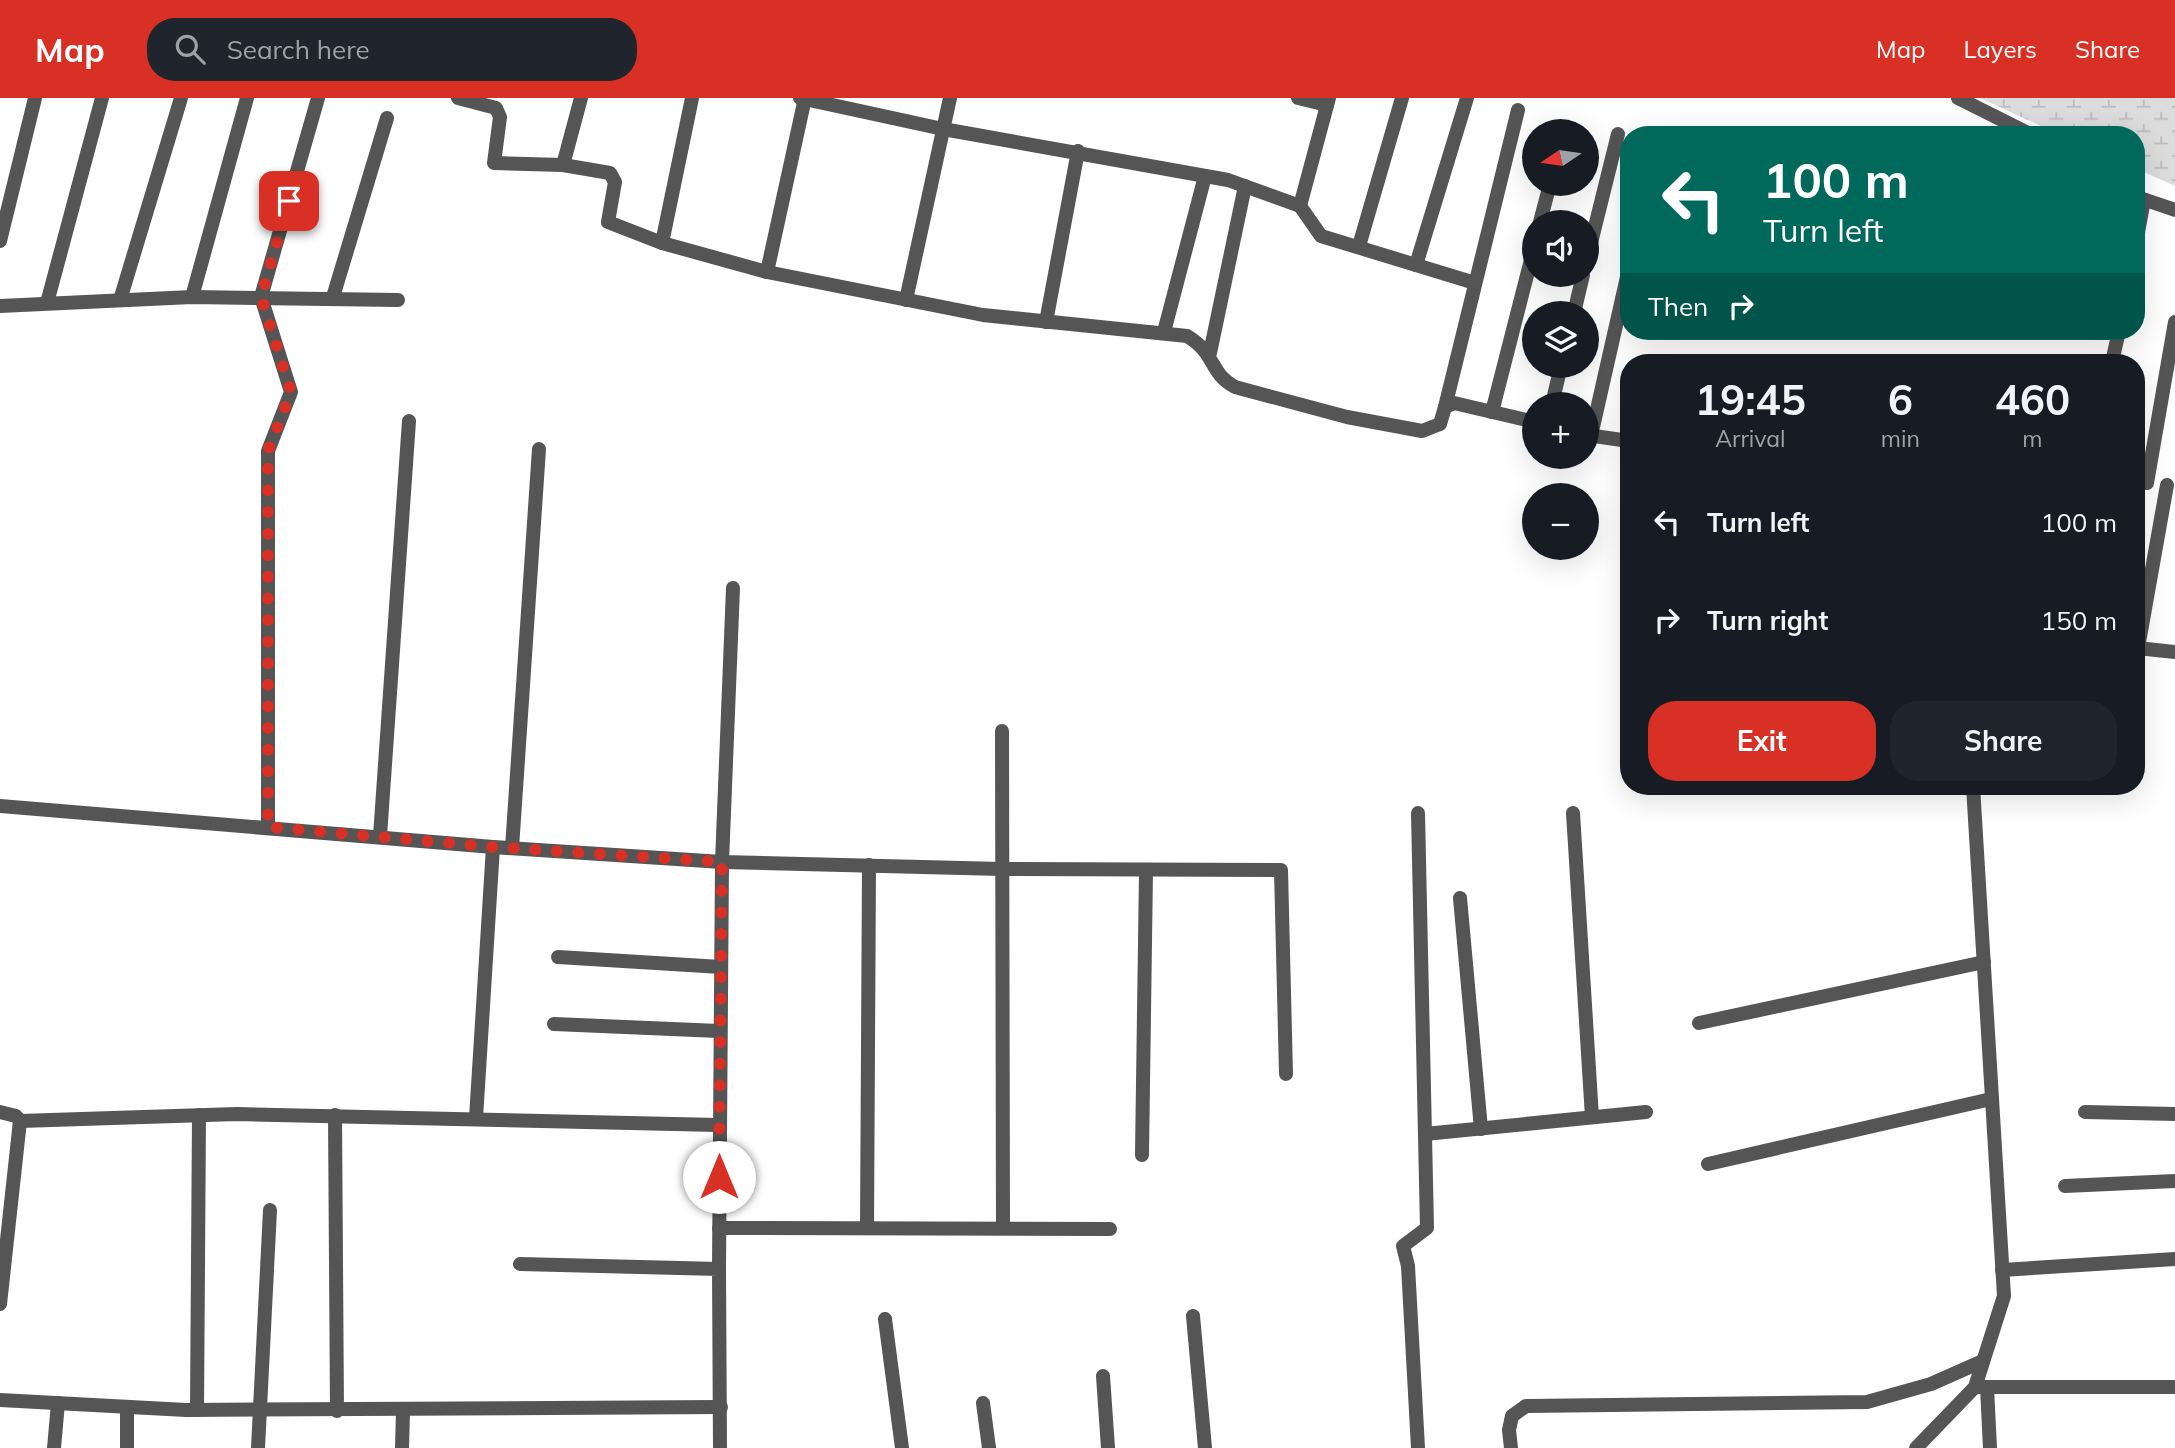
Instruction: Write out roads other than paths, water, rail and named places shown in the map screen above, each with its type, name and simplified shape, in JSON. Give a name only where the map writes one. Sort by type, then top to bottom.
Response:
[{"type":"street","points":[[0,239],[35,98]]},
{"type":"street","points":[[47,303],[102,98]]},
{"type":"street","points":[[120,300],[181,98]]},
{"type":"street","points":[[192,297],[247,98]]},
{"type":"street","points":[[458,98],[496,108],[500,117]]},
{"type":"street","points":[[507,98],[500,117],[494,163],[563,165],[610,173],[615,182],[608,222],[662,243],[767,272],[983,315],[1187,336],[1210,354],[1222,380],[1235,387],[1347,417],[1422,431],[1440,424],[1518,110]]},
{"type":"street","points":[[563,165],[581,98]]},
{"type":"street","points":[[662,243],[692,98]]},
{"type":"street","points":[[767,272],[803,98],[943,129],[1078,151],[1205,176],[1245,187],[1300,206],[1321,236],[1475,283]]},
{"type":"street","points":[[906,300],[950,98]]},
{"type":"street","points":[[1298,98],[1328,102],[1300,206]]},
{"type":"street","points":[[1359,246],[1402,98]]},
{"type":"street","points":[[1416,265],[1467,98]]},
{"type":"street","points":[[1958,98],[2014,126]]},
{"type":"street","points":[[268,827],[268,451],[291,392],[261,297],[317,100]]},
{"type":"street","points":[[333,297],[387,118]]},
{"type":"street","points":[[1599,211],[1618,134]]},
{"type":"street","points":[[1046,323],[1078,151]]},
{"type":"street","points":[[1164,332],[1205,176]]},
{"type":"street","points":[[1210,354],[1245,187]]},
{"type":"street","points":[[2145,199],[2175,210]]},
{"type":"street","points":[[1492,412],[1524,287]]},
{"type":"street","points":[[0,306],[192,297],[398,300]]},
{"type":"street","points":[[1599,393],[1620,306]]},
{"type":"street","points":[[2145,467],[2175,322]]},
{"type":"street","points":[[1445,407],[1454,403],[1522,419]]},
{"type":"street","points":[[380,836],[409,421]]},
{"type":"street","points":[[1599,436],[1620,440]]},
{"type":"street","points":[[512,848],[538,449]]},
{"type":"street","points":[[2145,482],[2171,485],[2145,613]]},
{"type":"street","points":[[720,1448],[719,1031],[722,862],[733,588]]},
{"type":"street","points":[[2145,649],[2175,652]]},
{"type":"street","points":[[1002,731],[1003,1228]]},
{"type":"street","points":[[1974,795],[2004,1296],[1983,1361],[1981,1387],[1990,1448]]},
{"type":"street","points":[[0,806],[493,847],[722,862],[1002,869],[1281,870],[1286,1074]]},
{"type":"street","points":[[1418,813],[1427,1227],[1404,1246],[1408,1266],[1418,1448]]},
{"type":"street","points":[[1573,813],[1592,1117]]},
{"type":"street","points":[[476,1118],[493,847]]},
{"type":"street","points":[[867,1228],[869,865]]},
{"type":"street","points":[[1142,1155],[1146,871]]},
{"type":"street","points":[[1460,898],[1481,1129]]},
{"type":"street","points":[[558,957],[721,967]]},
{"type":"street","points":[[1699,1023],[1984,962]]},
{"type":"street","points":[[554,1024],[719,1031]]},
{"type":"street","points":[[1708,1164],[1991,1099]]},
{"type":"street","points":[[0,1112],[16,1116],[20,1121],[0,1304]]},
{"type":"street","points":[[1425,1134],[1646,1112]]},
{"type":"street","points":[[2085,1112],[2175,1114]]},
{"type":"street","points":[[20,1121],[199,1115],[335,1115],[718,1125]]},
{"type":"street","points":[[197,1410],[199,1115]]},
{"type":"street","points":[[335,1115],[337,1410]]},
{"type":"street","points":[[2064,1186],[2175,1181]]},
{"type":"street","points":[[258,1448],[270,1210]]},
{"type":"street","points":[[719,1228],[1110,1229]]},
{"type":"street","points":[[2002,1270],[2175,1259]]},
{"type":"street","points":[[520,1264],[719,1269]]},
{"type":"street","points":[[1193,1316],[1205,1448]]},
{"type":"street","points":[[885,1319],[902,1448]]},
{"type":"street","points":[[1511,1448],[1509,1430],[1512,1416],[1526,1406],[1867,1402],[1931,1384],[1983,1361]]},
{"type":"street","points":[[1103,1376],[1108,1448]]},
{"type":"street","points":[[1916,1448],[1981,1387],[2175,1387]]},
{"type":"street","points":[[0,1400],[197,1410],[403,1411],[721,1407]]},
{"type":"street","points":[[983,1403],[989,1448]]},
{"type":"street","points":[[54,1448],[58,1404]]},
{"type":"street","points":[[127,1407],[127,1448]]},
{"type":"street","points":[[402,1448],[403,1411]]}]
